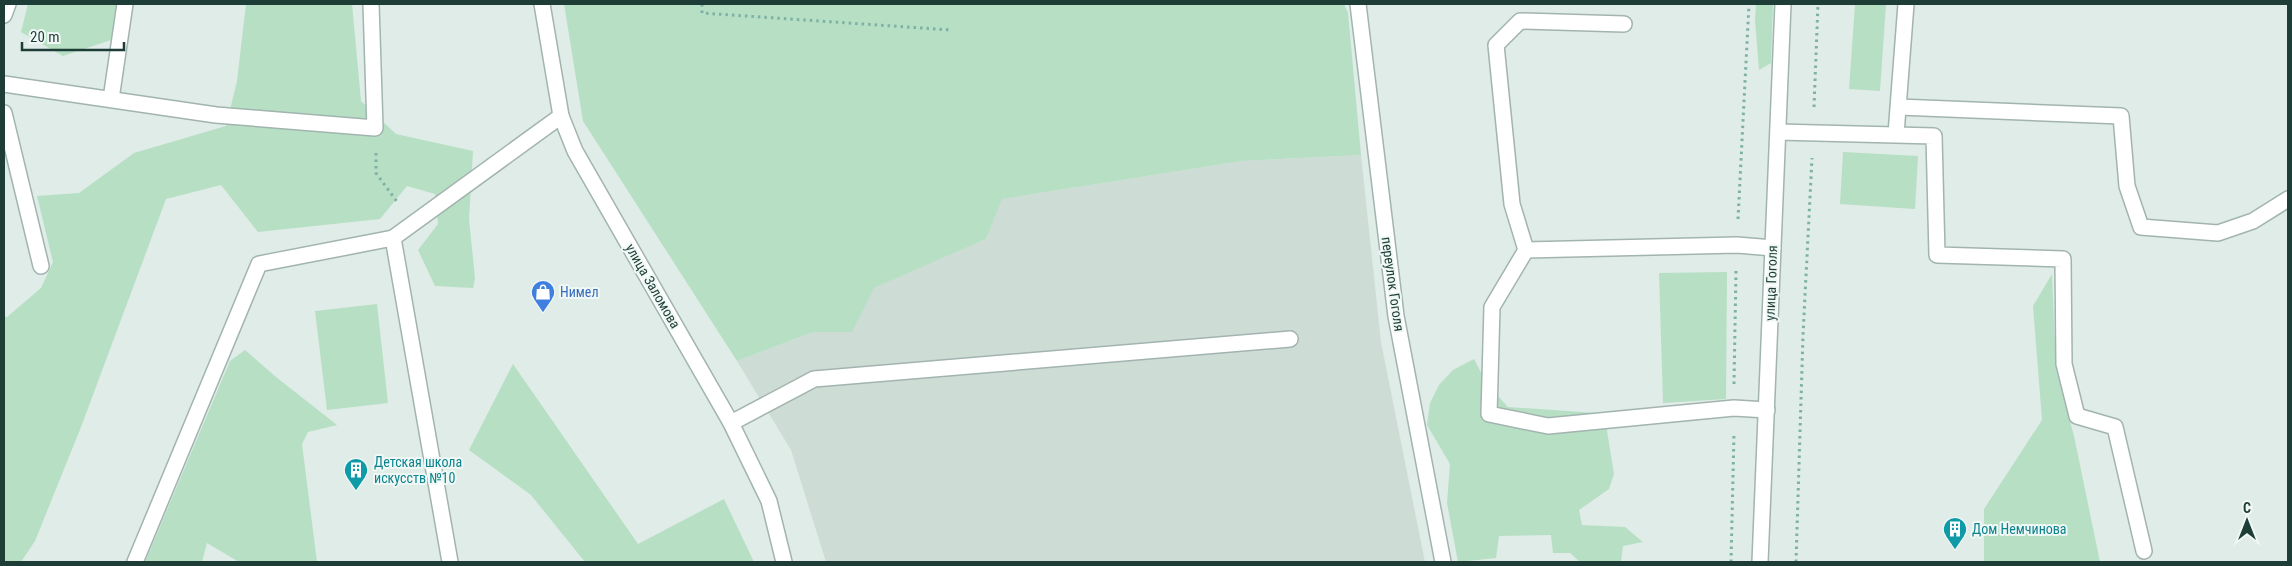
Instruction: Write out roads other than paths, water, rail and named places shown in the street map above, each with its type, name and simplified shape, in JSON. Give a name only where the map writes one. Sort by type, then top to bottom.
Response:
[{"type":"street","points":[[4,16],[8,4]]},
{"type":"street","points":[[111,100],[125,4]]},
{"type":"street","points":[[4,84],[216,115],[375,128],[371,4]]},
{"type":"street","name":"улица Заломова","points":[[542,4],[561,116],[575,151],[731,423],[768,501],[784,562]]},
{"type":"street","name":"переулок Гоголя","points":[[1358,4],[1396,316],[1443,562]]},
{"type":"street","name":"улица Гоголя","points":[[1760,562],[1783,4]]},
{"type":"street","points":[[1896,134],[1906,4]]},
{"type":"street","points":[[1624,24],[1520,21],[1496,45],[1512,204],[1526,250],[1492,306],[1490,414],[1548,426],[1734,408],[1766,410]]},
{"type":"street","points":[[1899,107],[2121,116],[2127,186],[2141,226],[2218,233],[2253,222],[2288,199]]},
{"type":"street","points":[[4,113],[41,266]]},
{"type":"street","points":[[135,562],[259,264],[393,238],[561,116]]},
{"type":"street","points":[[1778,132],[1934,136],[1937,255],[2063,260],[2064,364],[2077,416],[2115,427],[2144,551]]},
{"type":"street","points":[[393,238],[450,562]]},
{"type":"street","points":[[1526,250],[1737,245],[1773,248]]},
{"type":"street","points":[[731,423],[814,379],[1290,340]]},
{"type":"place","name":"Нимел","points":[[543,313]]},
{"type":"place","name":"Детская школа искусств №10","points":[[356,491]]},
{"type":"place","name":"Дом Немчинова","points":[[1955,550]]}]
